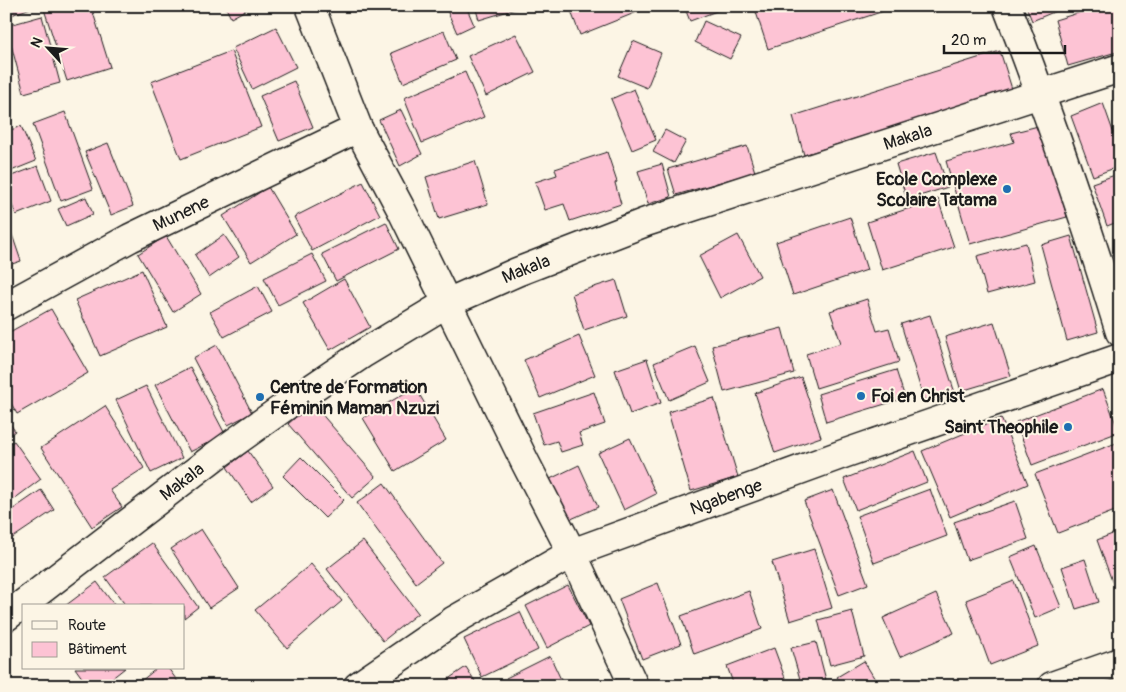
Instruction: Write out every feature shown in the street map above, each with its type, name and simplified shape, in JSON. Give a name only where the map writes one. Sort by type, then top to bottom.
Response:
[{"type":"street","points":[[310,6],[358,128],[402,211],[525,462],[572,553],[634,686]]},
{"type":"street","points":[[1007,6],[1042,94],[1120,332]]},
{"type":"street","name":"Makala","points":[[23,604],[214,457],[286,405],[364,353],[447,303],[517,272],[646,222],[1120,68]]},
{"type":"street","name":"Munene","points":[[6,306],[130,238],[358,128]]},
{"type":"street","name":"Ngabenge","points":[[358,686],[452,621],[572,553],[855,450],[1120,358]]},
{"type":"street","name":"Makala","points":[[6,617],[22,605]]},
{"type":"street","points":[[1052,686],[1120,662]]},
{"type":"building","points":[[6,6],[36,6],[6,17]]},
{"type":"building","points":[[43,6],[91,6],[110,67],[67,81]]},
{"type":"building","points":[[225,6],[253,6],[231,18]]},
{"type":"building","points":[[445,6],[466,6],[474,25],[457,33]]},
{"type":"building","points":[[475,6],[525,6],[479,20]]},
{"type":"building","points":[[569,6],[652,6],[580,35]]},
{"type":"building","points":[[684,6],[730,6],[690,21]]},
{"type":"building","points":[[754,6],[899,6],[768,49]]},
{"type":"building","points":[[1026,6],[1062,6],[1063,8],[1032,21]]},
{"type":"building","points":[[1101,6],[1118,6],[1120,14],[1120,51],[1068,66],[1055,20]]},
{"type":"building","points":[[42,16],[60,83],[24,93],[6,26]]},
{"type":"building","points":[[704,21],[741,38],[730,59],[695,42]]},
{"type":"building","points":[[276,27],[296,67],[252,89],[233,48]]},
{"type":"building","points":[[444,31],[456,60],[403,83],[391,53]]},
{"type":"building","points":[[516,34],[535,72],[486,96],[468,56]]},
{"type":"building","points":[[633,41],[661,53],[647,88],[618,76]]},
{"type":"building","points":[[231,51],[261,127],[181,159],[151,82]]},
{"type":"building","points":[[1000,51],[1012,89],[804,155],[793,116]]},
{"type":"building","points":[[465,72],[484,117],[422,143],[404,98]]},
{"type":"building","points":[[294,81],[313,127],[279,141],[260,96]]},
{"type":"building","points":[[634,89],[656,140],[632,150],[611,99]]},
{"type":"building","points":[[1103,103],[1120,151],[1120,166],[1093,176],[1071,116]]},
{"type":"building","points":[[401,110],[422,154],[400,166],[379,120]]},
{"type":"building","points":[[65,112],[93,189],[61,201],[33,124]]},
{"type":"building","name":"Ecole Complexe Scolaire Tatama","points":[[1042,125],[1067,217],[970,244],[946,161],[1014,142],[1011,133]]},
{"type":"building","points":[[21,126],[36,161],[6,173],[6,132]]},
{"type":"building","points":[[665,130],[686,141],[674,163],[653,152]]},
{"type":"building","points":[[108,143],[133,206],[111,215],[85,152]]},
{"type":"building","points":[[747,146],[755,172],[676,195],[668,169]]},
{"type":"building","points":[[607,152],[617,182],[615,183],[621,204],[570,221],[564,204],[545,210],[535,182],[557,175],[555,169]]},
{"type":"building","points":[[936,152],[948,187],[907,200],[896,164]]},
{"type":"building","points":[[475,161],[488,204],[439,219],[426,177]]},
{"type":"building","points":[[662,164],[671,197],[648,204],[638,171]]},
{"type":"building","points":[[38,166],[51,201],[16,215],[6,190],[6,178]]},
{"type":"building","points":[[1118,174],[1120,180],[1120,221],[1107,226],[1092,183]]},
{"type":"building","points":[[363,182],[380,215],[312,251],[294,217]]},
{"type":"building","points":[[268,187],[296,234],[251,262],[223,216]]},
{"type":"building","points":[[86,197],[93,214],[66,226],[58,209]]},
{"type":"building","points":[[938,199],[954,247],[882,270],[867,222]]},
{"type":"building","points":[[6,217],[21,261],[6,266]]},
{"type":"building","points":[[850,217],[867,270],[793,295],[776,242]]},
{"type":"building","points":[[386,222],[399,249],[336,281],[322,254]]},
{"type":"building","points":[[224,235],[239,257],[209,278],[195,255]]},
{"type":"building","points":[[738,235],[760,276],[720,298],[699,256]]},
{"type":"building","points":[[166,236],[201,294],[173,312],[138,254]]},
{"type":"building","points":[[1071,236],[1098,332],[1067,341],[1041,245]]},
{"type":"building","points":[[1026,243],[1035,281],[987,294],[977,256]]},
{"type":"building","points":[[312,254],[326,281],[278,305],[264,278]]},
{"type":"building","points":[[142,270],[167,327],[100,356],[75,300]]},
{"type":"building","points":[[344,279],[370,327],[330,350],[303,303]]},
{"type":"building","points":[[616,280],[627,316],[584,330],[572,294]]},
{"type":"building","points":[[258,286],[272,312],[224,337],[210,312]]},
{"type":"building","points":[[867,299],[877,331],[889,328],[899,362],[816,388],[806,354],[841,343],[830,311]]},
{"type":"building","points":[[51,309],[88,373],[17,414],[6,394],[6,334]]},
{"type":"building","points":[[930,315],[954,390],[924,400],[901,324]]},
{"type":"building","points":[[994,322],[1011,376],[961,391],[945,337]]},
{"type":"building","points":[[782,328],[794,373],[724,392],[712,346]]},
{"type":"building","points":[[579,336],[595,375],[540,398],[524,360]]},
{"type":"building","points":[[217,345],[252,413],[228,425],[193,358]]},
{"type":"building","points":[[695,346],[710,382],[669,400],[654,363]]},
{"type":"building","points":[[647,359],[661,403],[630,414],[615,370]]},
{"type":"building","points":[[190,367],[225,434],[190,452],[155,385]]},
{"type":"building","name":"Foi en Christ","points":[[896,370],[905,398],[826,422],[818,394]]},
{"type":"building","points":[[801,377],[821,437],[775,453],[755,393]]},
{"type":"building","points":[[146,386],[182,458],[151,473],[116,400]]},
{"type":"building","points":[[415,387],[446,440],[395,471],[363,418]]},
{"type":"building","name":"Saint Theophile","points":[[1103,389],[1119,432],[1032,465],[1016,422]]},
{"type":"building","points":[[594,392],[605,424],[579,433],[583,445],[561,452],[557,441],[544,445],[533,413]]},
{"type":"building","points":[[714,398],[738,477],[691,491],[668,412]]},
{"type":"building","points":[[312,403],[376,477],[352,498],[288,424]]},
{"type":"building","points":[[105,406],[144,468],[110,490],[122,507],[92,527],[41,448]]},
{"type":"building","points":[[6,418],[15,431],[6,438]]},
{"type":"building","points":[[1001,418],[1028,484],[950,517],[922,451]]},
{"type":"building","points":[[630,438],[656,494],[624,510],[598,453]]},
{"type":"building","points":[[14,441],[41,479],[6,505],[6,446]]},
{"type":"building","points":[[1119,442],[1120,509],[1058,533],[1035,474]]},
{"type":"building","points":[[248,451],[273,486],[251,502],[227,467]]},
{"type":"building","points":[[915,451],[927,482],[856,510],[844,479]]},
{"type":"building","points":[[301,457],[344,500],[325,518],[283,476]]},
{"type":"building","points":[[579,465],[598,507],[569,520],[550,479]]},
{"type":"building","points":[[384,483],[442,563],[416,583],[357,503]]},
{"type":"building","points":[[930,489],[947,536],[874,563],[857,516]]},
{"type":"building","points":[[41,490],[54,510],[8,541],[6,539],[6,514]]},
{"type":"building","points":[[833,490],[868,584],[839,595],[804,501]]},
{"type":"building","points":[[1015,501],[1028,539],[967,560],[954,522]]},
{"type":"building","points":[[201,529],[239,588],[209,608],[171,549]]},
{"type":"building","points":[[1120,531],[1120,603],[1097,540]]},
{"type":"building","points":[[363,541],[418,613],[383,641],[327,569]]},
{"type":"building","points":[[152,543],[198,607],[185,617],[185,604],[125,604],[105,577]]},
{"type":"building","points":[[1036,546],[1061,607],[1035,618],[1010,557]]},
{"type":"building","points":[[814,549],[832,608],[790,621],[772,562]]},
{"type":"building","points":[[1085,559],[1099,602],[1076,609],[1062,567]]},
{"type":"building","points":[[311,564],[342,601],[287,648],[255,610]]},
{"type":"building","points":[[1014,581],[1038,646],[990,665],[966,600]]},
{"type":"building","points":[[97,582],[114,604],[68,604]]},
{"type":"building","points":[[658,583],[681,644],[642,659],[619,599]]},
{"type":"building","points":[[568,585],[589,626],[547,648],[526,606]]},
{"type":"building","points":[[749,591],[762,629],[694,654],[681,616]]},
{"type":"building","points":[[936,594],[954,633],[900,657],[883,618]]},
{"type":"building","points":[[852,611],[864,656],[830,665],[818,620]]},
{"type":"building","points":[[520,612],[538,650],[482,677],[464,639]]},
{"type":"building","points":[[816,642],[826,680],[802,686],[791,648]]},
{"type":"building","points":[[774,648],[788,686],[734,686],[727,666]]},
{"type":"building","points":[[550,656],[564,686],[510,686],[506,678]]},
{"type":"building","points":[[864,661],[879,686],[843,686],[837,677]]},
{"type":"building","points":[[466,667],[478,686],[438,686]]},
{"type":"building","points":[[76,670],[122,670],[102,686],[88,686]]},
{"type":"building","points":[[155,670],[169,670],[181,686],[135,686]]},
{"type":"place","name":"Ecole Complexe Scolaire Tatama","points":[[1007,189]]},
{"type":"place","name":"Foi en Christ","points":[[861,396]]},
{"type":"place","name":"Centre de Formation Féminin Maman Nzuzi","points":[[260,397]]},
{"type":"place","name":"Saint Theophile","points":[[1068,427]]}]
